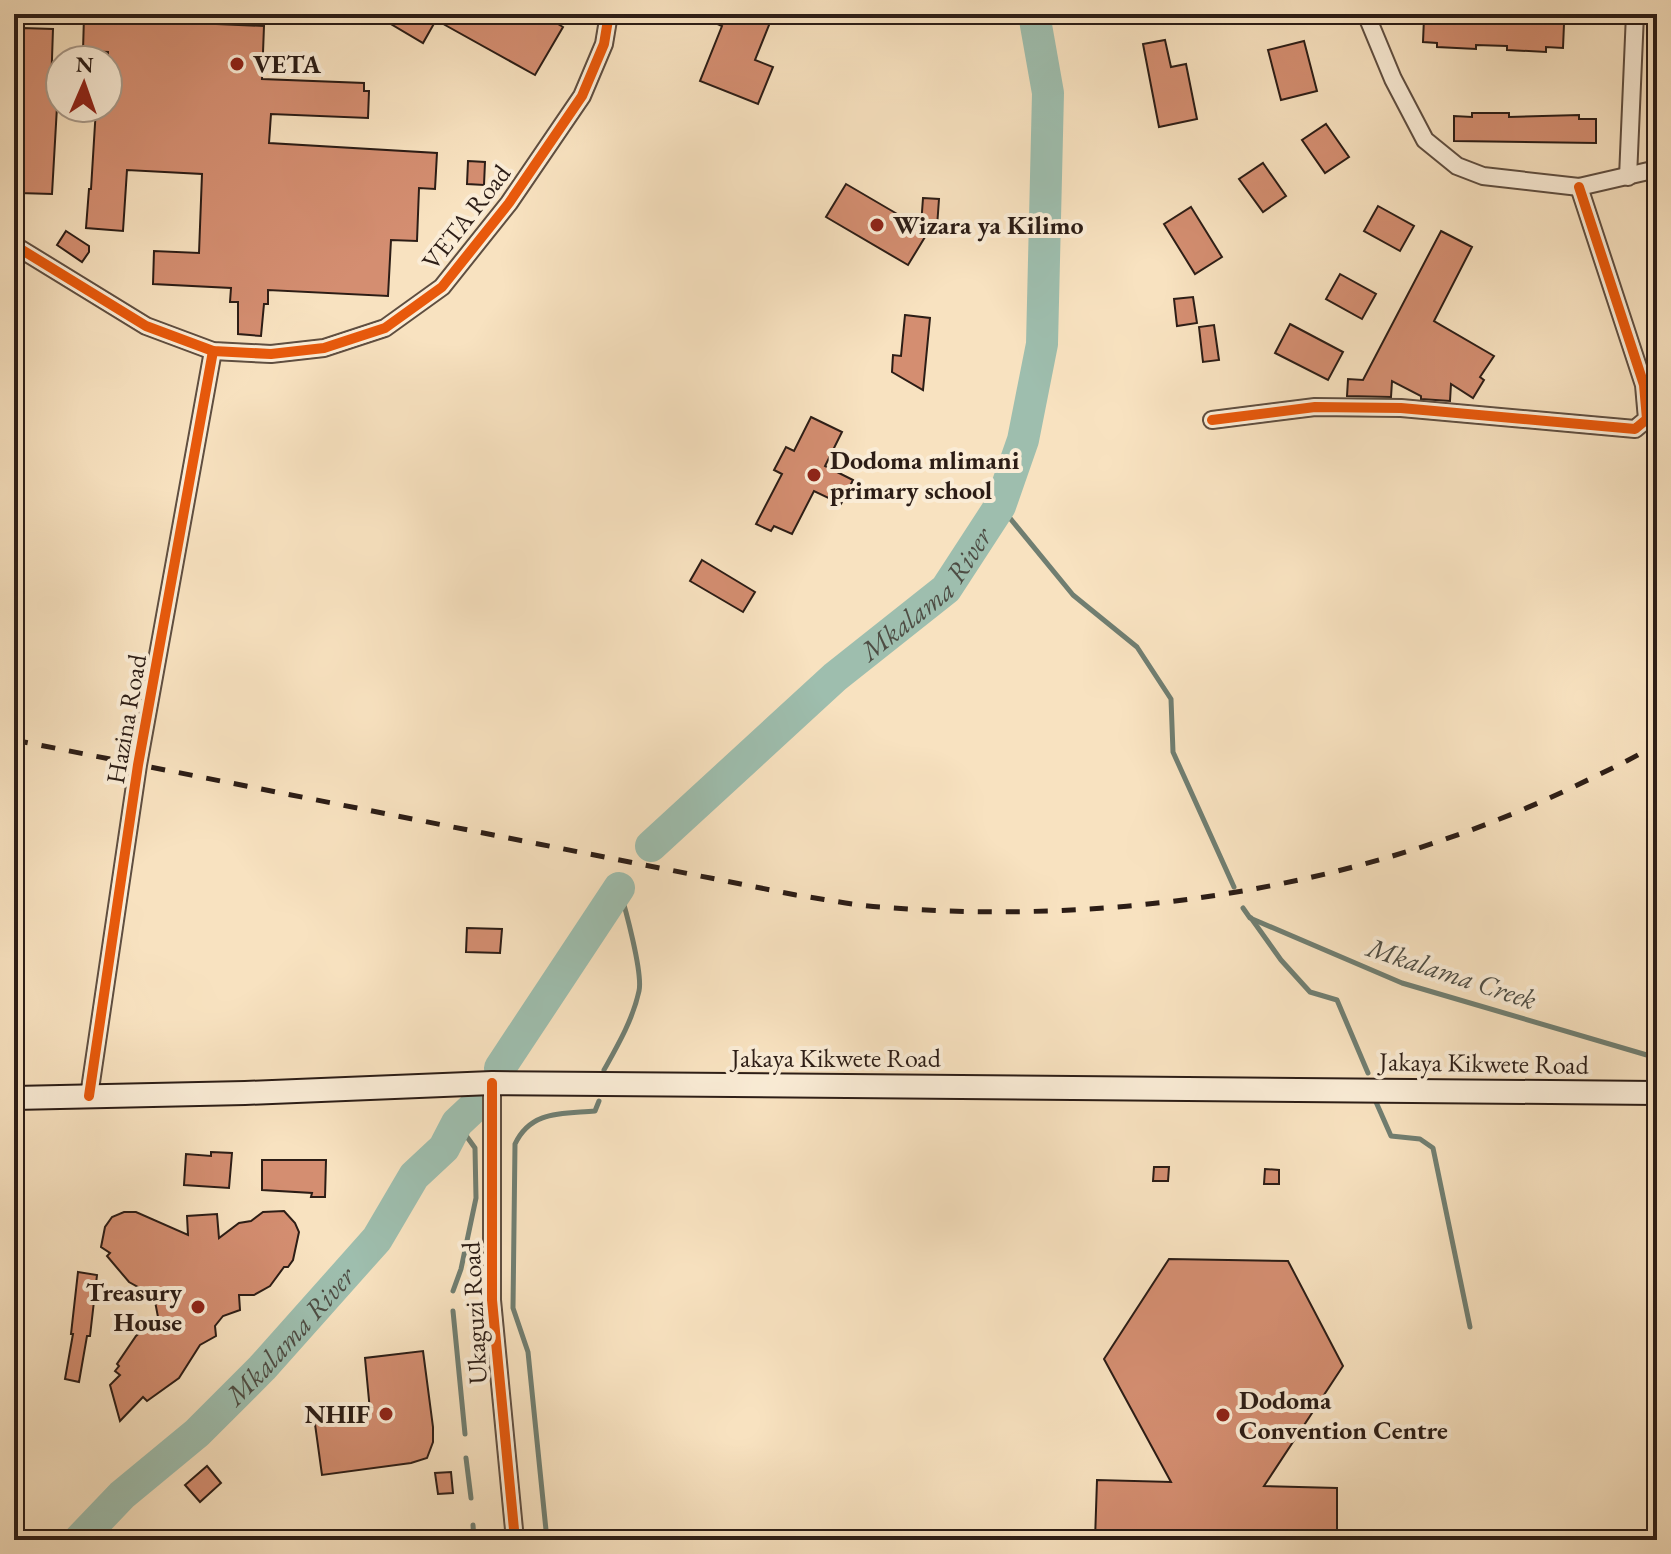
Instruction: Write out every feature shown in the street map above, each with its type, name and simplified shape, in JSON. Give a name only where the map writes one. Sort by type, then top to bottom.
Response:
[{"type":"main road","name":"Jakaya Kikwete Road","points":[[14,1098],[492,1083],[1657,1093]]},
{"type":"street","name":"VETA Road","points":[[14,245],[146,326],[213,351],[271,354],[324,348],[385,328],[442,287],[509,203],[582,96],[604,44],[609,14]]},
{"type":"street","points":[[1366,14],[1393,79],[1425,140],[1457,166],[1483,176],[1579,187],[1657,169]]},
{"type":"street","points":[[1628,177],[1635,14]]},
{"type":"street","points":[[1212,420],[1315,407],[1401,408],[1635,429],[1647,419],[1644,385],[1579,187]]},
{"type":"street","name":"Hazina Road","points":[[89,1096],[138,765],[213,351]]},
{"type":"street","name":"Ukaguzi Road","points":[[492,1083],[492,1300],[515,1540]]},
{"type":"building","points":[[142,14],[195,14],[194,23],[264,26],[262,79],[364,83],[364,91],[369,91],[368,118],[271,114],[269,143],[437,153],[435,189],[419,188],[417,241],[391,240],[388,296],[268,290],[261,336],[238,334],[238,302],[230,302],[231,288],[153,284],[154,251],[199,253],[202,174],[127,170],[123,231],[86,228],[95,124],[124,124],[124,44],[83,44],[84,16],[142,19]]},
{"type":"building","points":[[374,14],[552,14],[561,19],[558,24],[563,27],[535,75],[436,20],[423,43]]},
{"type":"building","points":[[695,14],[757,14],[771,20],[755,60],[773,67],[758,104],[700,81],[722,26]]},
{"type":"building","points":[[1424,18],[1564,24],[1563,48],[1546,47],[1546,52],[1507,50],[1507,46],[1476,45],[1476,49],[1437,47],[1437,43],[1423,42]]},
{"type":"building","points":[[22,28],[53,29],[52,44],[44,44],[44,124],[56,124],[52,194],[19,193],[20,148],[17,148],[18,117],[14,117],[14,60],[21,60]]},
{"type":"building","points":[[1165,40],[1171,67],[1186,64],[1197,119],[1159,127],[1143,44]]},
{"type":"building","points":[[1304,41],[1317,91],[1281,100],[1268,50]]},
{"type":"building","points":[[1472,113],[1509,113],[1509,117],[1579,115],[1579,119],[1596,119],[1596,143],[1454,141],[1454,116],[1472,117]]},
{"type":"building","points":[[1326,124],[1349,157],[1325,173],[1302,140]]},
{"type":"building","points":[[468,161],[485,162],[484,185],[467,184]]},
{"type":"building","points":[[1263,163],[1286,196],[1263,212],[1239,179]]},
{"type":"building","name":"Wizara ya Kilimo","points":[[846,184],[928,232],[908,265],[826,217]]},
{"type":"building","points":[[923,198],[939,199],[937,227],[921,226]]},
{"type":"building","points":[[1378,206],[1414,226],[1400,251],[1364,231]]},
{"type":"building","points":[[1191,207],[1222,257],[1195,274],[1164,224]]},
{"type":"building","points":[[66,231],[89,246],[89,252],[82,262],[57,245]]},
{"type":"building","points":[[1441,231],[1472,247],[1434,321],[1494,356],[1480,377],[1484,380],[1473,398],[1451,384],[1450,401],[1421,399],[1421,396],[1392,381],[1391,397],[1347,396],[1348,379],[1363,380]]},
{"type":"building","points":[[1340,274],[1376,294],[1362,319],[1326,299]]},
{"type":"building","points":[[1193,297],[1197,323],[1177,326],[1174,299]]},
{"type":"building","points":[[905,315],[930,318],[923,390],[892,372],[893,355],[901,356]]},
{"type":"building","points":[[1290,324],[1343,352],[1328,380],[1275,353]]},
{"type":"building","points":[[1214,325],[1219,360],[1203,362],[1199,327]]},
{"type":"building","points":[[811,417],[842,432],[825,466],[853,480],[841,504],[814,491],[792,534],[774,526],[771,531],[756,524],[782,474],[774,470],[786,447],[794,451]]},
{"type":"building","points":[[702,560],[755,592],[743,612],[690,581]]},
{"type":"building","points":[[467,928],[502,929],[500,953],[466,952]]},
{"type":"building","points":[[211,1152],[232,1153],[229,1188],[184,1185],[186,1154],[211,1156]]},
{"type":"building","points":[[262,1160],[326,1160],[325,1197],[311,1197],[312,1193],[262,1190]]},
{"type":"building","points":[[1154,1167],[1169,1167],[1168,1181],[1153,1181]]},
{"type":"building","points":[[1265,1169],[1279,1170],[1279,1184],[1264,1184]]},
{"type":"building","name":"Treasury House","points":[[284,1211],[299,1232],[293,1260],[288,1267],[284,1267],[270,1286],[254,1295],[239,1295],[240,1310],[223,1316],[215,1326],[216,1336],[200,1345],[179,1378],[147,1401],[143,1397],[120,1421],[110,1385],[120,1375],[115,1371],[119,1366],[117,1364],[136,1336],[158,1317],[154,1296],[129,1282],[107,1256],[110,1253],[101,1247],[105,1227],[112,1217],[124,1212],[136,1212],[188,1235],[187,1216],[217,1214],[219,1238],[239,1223],[251,1221],[263,1212]]},
{"type":"building","name":"Dodoma Convention Centre","points":[[1169,1259],[1288,1261],[1343,1366],[1264,1486],[1337,1488],[1337,1540],[1281,1540],[1281,1536],[1241,1534],[1240,1540],[1192,1540],[1192,1532],[1151,1531],[1151,1540],[1095,1540],[1097,1480],[1171,1482],[1104,1359]]},
{"type":"building","points":[[78,1272],[97,1275],[90,1336],[87,1336],[79,1382],[65,1379],[73,1334]]},
{"type":"building","name":"NHIF","points":[[423,1351],[433,1427],[433,1442],[427,1458],[322,1475],[314,1417],[370,1411],[365,1358]]},
{"type":"building","points":[[207,1466],[221,1483],[200,1502],[185,1485]]},
{"type":"building","points":[[451,1472],[453,1493],[438,1494],[435,1473]]},
{"type":"waterway","name":"Mkalama River","points":[[651,846],[835,677],[946,589],[1000,506],[1023,440],[1042,344],[1048,93],[1034,14]]},
{"type":"waterway","name":"Mkalama Creek","points":[[1000,506],[1073,595],[1137,647],[1171,699],[1173,752],[1234,887]]},
{"type":"waterway","points":[[604,1070],[629,1022],[640,982],[619,888]]},
{"type":"waterway","name":"Mkalama River","points":[[500,1068],[619,888]]},
{"type":"waterway","name":"Mkalama Creek","points":[[1243,908],[1250,918],[1402,983],[1657,1058]]},
{"type":"waterway","points":[[1251,918],[1281,960],[1310,992],[1337,1000],[1368,1073]]},
{"type":"waterway","points":[[547,1540],[528,1352],[513,1308],[515,1144],[522,1133],[539,1119],[595,1111],[599,1101]]},
{"type":"waterway","points":[[1376,1102],[1391,1136],[1420,1139],[1433,1148],[1470,1327]]},
{"type":"waterway","name":"Mkalama River","points":[[79,1540],[122,1495],[197,1433],[262,1368],[377,1239],[414,1176],[444,1148],[457,1123],[473,1108]]},
{"type":"waterway","points":[[453,1291],[461,1269],[476,1198],[475,1148],[457,1123]]},
{"type":"waterway","points":[[453,1311],[465,1434]]},
{"type":"waterway","points":[[466,1458],[471,1498]]},
{"type":"waterway","points":[[473,1525],[474,1540]]},
{"type":"railway","points":[[14,740],[796,895],[870,906],[968,911],[1057,911],[1146,904],[1234,892],[1321,875],[1406,852],[1490,823],[1571,788],[1657,744]]},
{"type":"cycle path","points":[[14,245],[146,326],[213,351],[271,354],[324,348],[385,328],[442,287],[509,203],[582,96],[604,44],[609,14]]},
{"type":"cycle path","points":[[1212,420],[1315,407],[1401,408],[1635,429],[1647,419],[1644,385],[1579,187]]},
{"type":"cycle path","points":[[89,1096],[138,765],[213,351]]},
{"type":"cycle path","points":[[492,1083],[492,1300],[515,1540]]},
{"type":"place","name":"VETA","points":[[237,64]]},
{"type":"place","name":"Wizara ya Kilimo","points":[[877,225]]},
{"type":"place","name":"Dodoma mlimani primary school","points":[[814,475]]},
{"type":"place","name":"Treasury House","points":[[198,1307]]},
{"type":"place","name":"NHIF","points":[[386,1414]]},
{"type":"place","name":"Dodoma Convention Centre","points":[[1223,1415]]}]
